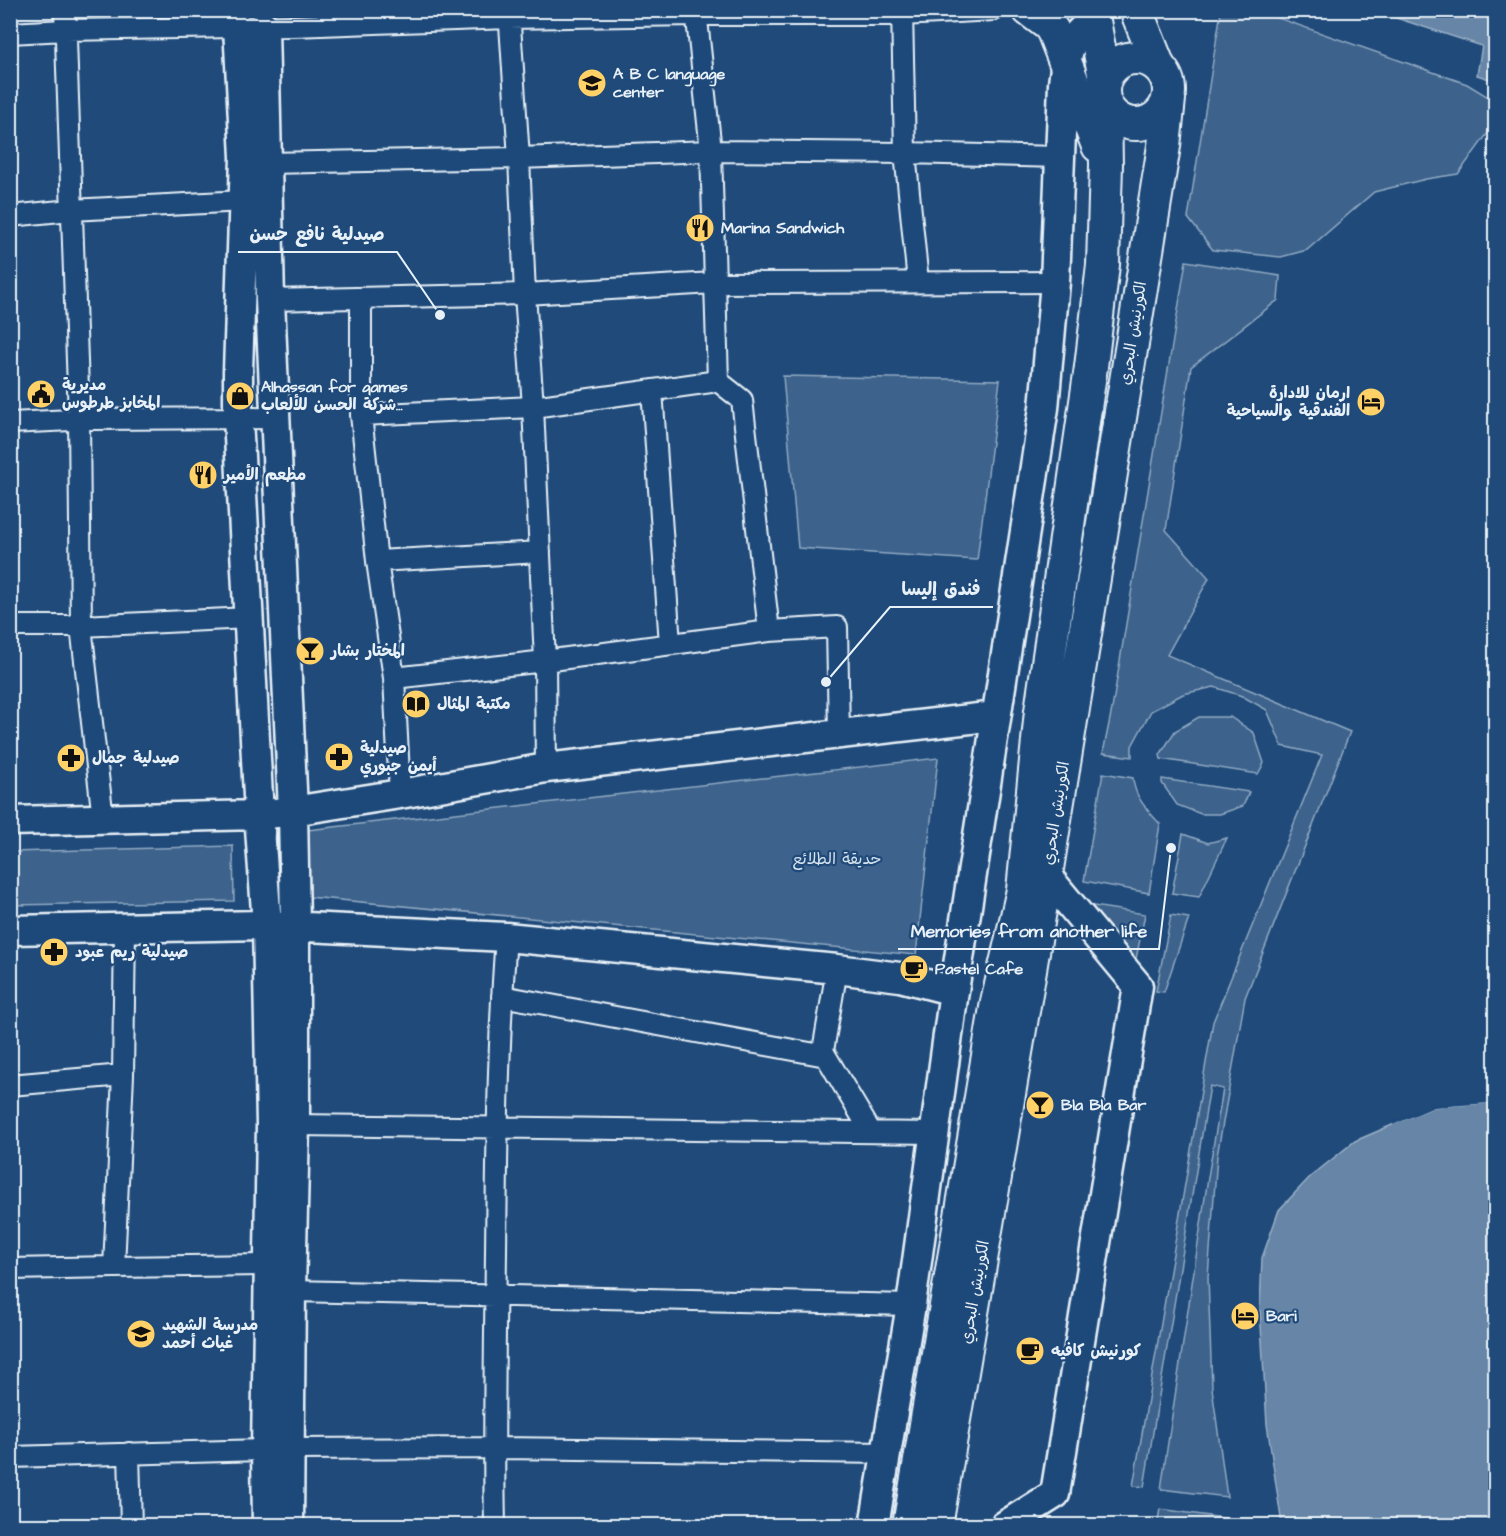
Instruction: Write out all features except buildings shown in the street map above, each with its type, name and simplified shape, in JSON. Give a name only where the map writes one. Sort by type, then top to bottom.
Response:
[{"type":"main road","points":[[1029,10],[1053,31],[1106,165]]},
{"type":"main road","points":[[1136,10],[1159,67],[1166,76],[1169,99],[1164,110],[1155,118],[1144,123],[1120,120],[1111,112],[1105,90],[1112,68],[1122,60],[1135,57],[1148,59],[1159,67]]},
{"type":"main road","name":"الكورنيش البحري","points":[[909,1526],[997,1002],[1023,890],[1041,711],[1091,367],[1103,265],[1106,165],[1105,90],[1094,16]]},
{"type":"main road","name":"الكورنيش البحري","points":[[936,1526],[1046,875],[1164,146],[1169,99]]},
{"type":"street","points":[[10,33],[65,20],[195,19],[251,26],[316,18],[509,14],[902,13],[994,10]]},
{"type":"street","points":[[695,13],[711,151],[718,381]]},
{"type":"street","points":[[902,13],[904,153],[918,282]]},
{"type":"street","points":[[509,14],[533,407],[545,661],[546,768]]},
{"type":"street","points":[[874,1526],[911,1305],[954,991],[1044,408],[1055,282],[1062,84],[1065,62],[1069,48],[1077,34],[1094,16]]},
{"type":"street","points":[[65,20],[79,419],[81,626],[103,819]]},
{"type":"street","points":[[251,26],[267,163],[274,418],[293,811],[281,925],[271,1125],[268,1265],[278,1450],[289,1526]]},
{"type":"street","points":[[251,26],[238,418],[259,815],[281,925],[295,1125],[291,1291],[278,1450],[267,1526]]},
{"type":"street","points":[[267,163],[519,158],[711,151],[1060,157]]},
{"type":"street","points":[[10,216],[71,210],[244,201]]},
{"type":"street","points":[[270,300],[525,294],[714,283],[1055,282]]},
{"type":"street","points":[[361,298],[361,415],[377,561],[394,678],[400,794]]},
{"type":"street","points":[[361,415],[533,407],[718,381],[742,400],[769,631]]},
{"type":"street","points":[[652,390],[670,644]]},
{"type":"street","points":[[10,423],[79,419],[274,418]]},
{"type":"street","points":[[377,561],[540,552]]},
{"type":"street","points":[[10,626],[81,626],[249,618]]},
{"type":"street","points":[[394,678],[545,661],[769,631],[837,627],[839,734]]},
{"type":"street","points":[[10,821],[259,815],[400,794],[546,768],[996,716]]},
{"type":"street","points":[[1004,1526],[1055,1494],[1138,986],[1046,875]]},
{"type":"street","points":[[10,930],[281,925],[506,938],[837,969],[900,977],[954,991]]},
{"type":"street","points":[[114,1268],[123,1075],[125,928]]},
{"type":"street","points":[[495,1526],[498,1128],[506,938]]},
{"type":"street","points":[[837,969],[823,1051],[871,1132]]},
{"type":"street","points":[[502,996],[826,1056]]},
{"type":"street","points":[[10,1085],[123,1075]]},
{"type":"street","points":[[295,1125],[934,1133]]},
{"type":"street","points":[[10,1269],[268,1265]]},
{"type":"street","points":[[291,1291],[911,1305]]},
{"type":"street","points":[[10,1457],[278,1450],[494,1448],[886,1453]]},
{"type":"street","points":[[129,1453],[131,1526]]},
{"type":"green space","points":[[1221,11],[1258,11],[1467,84],[1495,101],[1488,133],[1458,174],[1426,179],[1374,192],[1307,250],[1281,257],[1213,250],[1188,218]]},
{"type":"green space","points":[[1186,261],[1280,276],[1278,300],[1191,367],[1166,530],[1209,578],[1167,655],[1350,732],[1245,998],[1217,1156],[1208,1277],[1212,1388],[1227,1497],[1161,1489],[1223,1089],[1210,1086],[1144,1487],[1133,1486],[1213,1022],[1322,755],[1282,746],[1267,710],[1242,696],[1214,687],[1183,694],[1151,711],[1132,746],[1132,757],[1103,753]]},
{"type":"green space","points":[[783,376],[1000,380],[977,560],[798,548]]},
{"type":"green space","points":[[1199,717],[1230,717],[1254,733],[1264,763],[1258,774],[1161,759],[1160,755],[1175,731]]},
{"type":"green space","name":"حديقة الطلائع","points":[[938,758],[916,955],[309,897],[308,830]]},
{"type":"green space","points":[[1103,773],[1133,778],[1136,791],[1146,809],[1160,824],[1149,893],[1084,881]]},
{"type":"green space","points":[[1162,779],[1249,792],[1243,806],[1220,814],[1201,814],[1177,805],[1162,783]]},
{"type":"green space","points":[[1183,834],[1208,843],[1227,838],[1199,897],[1172,893]]},
{"type":"green space","points":[[233,846],[234,901],[11,905],[11,852]]},
{"type":"green space","points":[[1068,902],[1145,914],[1132,979]]},
{"type":"green space","points":[[1171,915],[1189,918],[1164,992],[1156,991]]},
{"type":"green space","points":[[1160,1509],[1230,1519],[1232,1525],[1157,1525]]},
{"type":"shaded area","points":[[1375,11],[1495,11],[1495,81],[1477,75],[1482,46]]},
{"type":"shaded area","points":[[1495,1104],[1495,1525],[1282,1525],[1267,1424],[1260,1309],[1262,1258],[1279,1210],[1310,1177],[1355,1141],[1434,1107]]},
{"type":"pier","points":[[1496,1101],[1495,1104],[1434,1107],[1393,1125],[1393,1122],[1433,1104]]},
{"type":"place","name":"A B C language center","points":[[592,83]]},
{"type":"place","name":"Marina Sandwich","points":[[700,228]]},
{"type":"place","name":"صيدلية نافع حسن","points":[[440,315]]},
{"type":"place","name":"مديرية المخابز طرطوس","points":[[41,394]]},
{"type":"place","name":"Alhassan for games شركة الحسن للألعاب...","points":[[240,396]]},
{"type":"place","name":"ارمان للادارة الفندقية والسياحية","points":[[1371,402]]},
{"type":"place","name":"مطعم الأمير","points":[[203,475]]},
{"type":"place","name":"المختار بشار","points":[[310,651]]},
{"type":"place","name":"فندق إليسا","points":[[826,682]]},
{"type":"place","name":"مكتبة المثال","points":[[416,704]]},
{"type":"place","name":"صيدلية أيمن جبوري","points":[[339,757]]},
{"type":"place","name":"صيدلية جمال","points":[[71,758]]},
{"type":"place","name":"Memories from another life","points":[[1171,848]]},
{"type":"place","name":"صيدلية ريم عبود","points":[[54,952]]},
{"type":"place","name":"Pastel Cafe","points":[[914,969]]},
{"type":"place","name":"Bla Bla Bar","points":[[1040,1105]]},
{"type":"place","name":"Bari","points":[[1245,1316]]},
{"type":"place","name":"مدرسة الشهيد غياث أحمد","points":[[141,1334]]},
{"type":"place","name":"كورنيش كافيه","points":[[1030,1351]]}]
